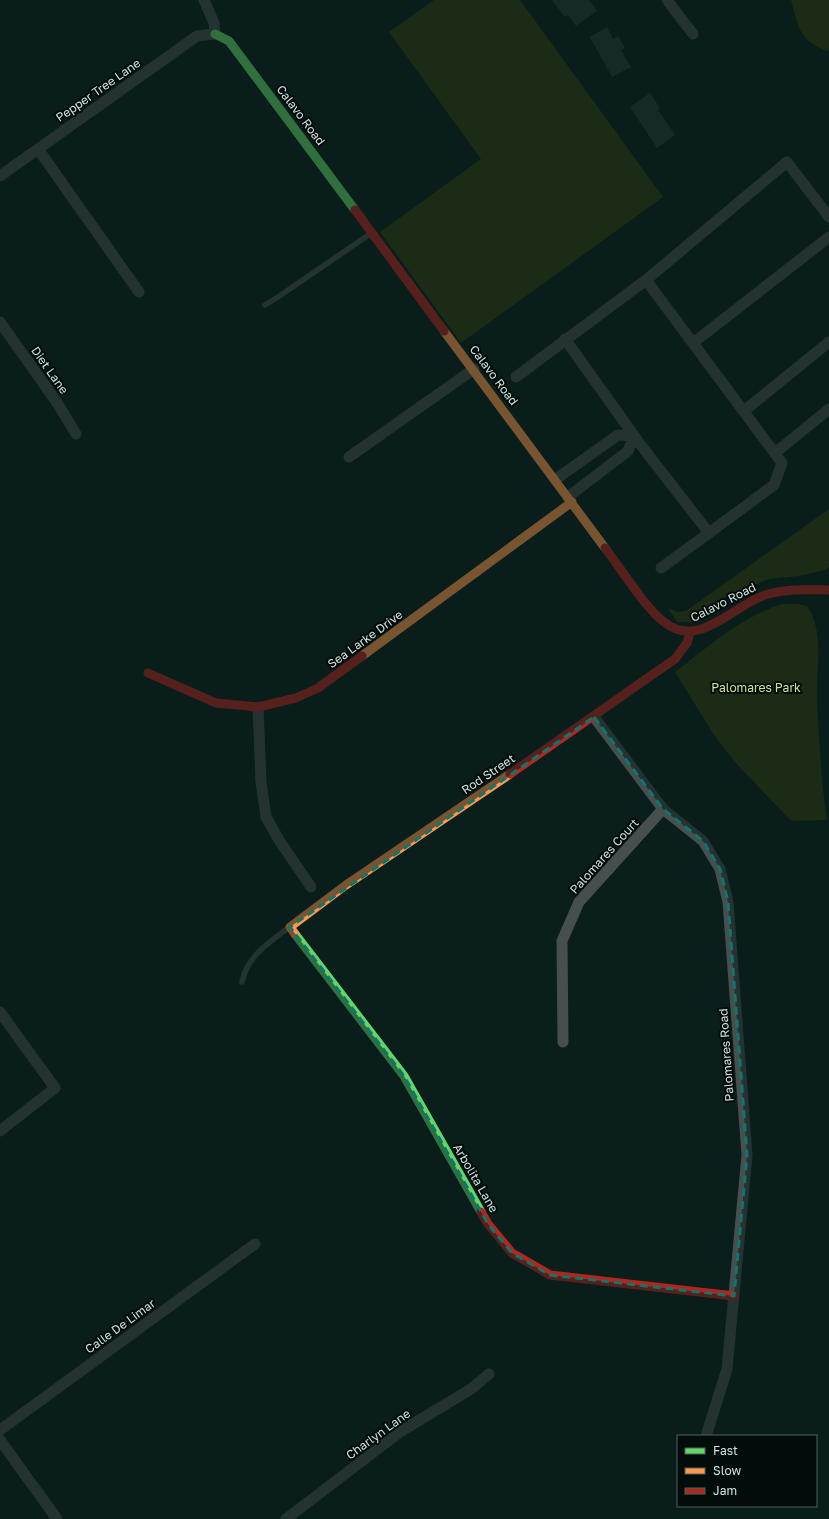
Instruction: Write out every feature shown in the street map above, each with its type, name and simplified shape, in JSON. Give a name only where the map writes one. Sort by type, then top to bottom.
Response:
[{"type":"street","points":[[204,0],[214,23],[216,34]]},
{"type":"street","points":[[667,0],[693,34]]},
{"type":"street","name":"Pepper Tree Lane","points":[[0,176],[197,36],[216,34]]},
{"type":"street","name":"Calavo Road","points":[[216,34],[229,41],[556,479],[656,616],[670,627],[690,633],[716,621],[747,602],[783,590],[829,590]]},
{"type":"street","points":[[38,149],[139,292]]},
{"type":"street","points":[[516,377],[646,280],[787,162],[829,217]]},
{"type":"street","points":[[693,343],[829,237]]},
{"type":"street","points":[[646,280],[782,463],[774,485],[661,568]]},
{"type":"street","name":"Diet Lane","points":[[0,322],[58,404],[76,434]]},
{"type":"street","points":[[565,339],[634,436],[709,533]]},
{"type":"street","points":[[744,411],[829,342]]},
{"type":"street","points":[[349,457],[474,369]]},
{"type":"street","points":[[775,453],[829,409]]},
{"type":"street","points":[[556,479],[618,435],[634,436]]},
{"type":"street","points":[[570,500],[628,451],[634,436]]},
{"type":"street","name":"Sea Larke Drive","points":[[148,673],[216,703],[258,707],[296,698],[318,688],[570,500]]},
{"type":"street","name":"Rod Street","points":[[290,927],[314,911],[346,885],[594,717],[674,659],[687,643],[690,633]]},
{"type":"street","points":[[258,707],[261,782],[266,817],[279,840],[311,887]]},
{"type":"street","name":"Palomares Road","points":[[594,717],[663,809],[703,841],[720,869],[728,902],[747,1155],[727,1369],[706,1435]]},
{"type":"street","name":"Palomares Court","points":[[563,1042],[562,941],[579,902],[663,809]]},
{"type":"street","name":"Arbolita Lane","points":[[290,927],[404,1076],[488,1224],[512,1253],[550,1275],[734,1296]]},
{"type":"street","points":[[0,1012],[55,1088],[0,1131]]},
{"type":"street","name":"Calle De Limar","points":[[0,1430],[256,1244]]},
{"type":"street","name":"Charlyn Lane","points":[[286,1519],[400,1432],[471,1389],[489,1374]]},
{"type":"street","points":[[0,1440],[57,1519]]},
{"type":"lane","points":[[265,305],[372,233]]},
{"type":"lane","points":[[242,982],[245,969],[254,955],[290,927]]},
{"type":"highlighted area","points":[[594,717],[663,809],[703,841],[720,869],[728,902],[747,1155],[734,1296],[550,1275],[512,1253],[488,1224],[404,1076],[290,927]]},
{"type":"green space","points":[[434,0],[520,0],[663,197],[461,343],[380,232],[481,159],[389,32]]},
{"type":"green space","points":[[791,0],[829,0],[829,51],[819,48],[806,38],[798,25]]},
{"type":"green space","points":[[829,509],[829,567],[825,570],[799,576],[769,579],[728,595],[694,622],[677,622],[668,608],[677,612],[686,611]]},
{"type":"green space","name":"Palomares Park","points":[[783,604],[807,606],[813,616],[816,627],[818,639],[817,698],[822,775],[827,820],[791,821],[734,761],[714,735],[675,672],[740,624],[768,609]]},
{"type":"building","points":[[552,0],[589,0],[597,11],[576,26],[568,15],[565,17]]},
{"type":"building","points":[[607,27],[613,39],[618,36],[625,48],[621,50],[631,67],[612,77],[590,37]]},
{"type":"building","points":[[650,93],[660,108],[658,110],[675,135],[657,148],[630,107]]},
{"type":"traffic: fast","points":[[215,34],[229,41],[355,210]]},
{"type":"traffic: fast","points":[[295,934],[404,1076],[481,1212]]},
{"type":"traffic: slow","points":[[444,331],[605,548]]},
{"type":"traffic: slow","points":[[362,656],[572,502]]},
{"type":"traffic: slow","points":[[295,934],[290,927],[346,885],[510,774]]},
{"type":"traffic: jam","points":[[355,210],[444,331]]},
{"type":"traffic: jam","points":[[605,548],[649,607],[664,622],[677,629],[690,631],[703,629],[753,600],[780,591],[829,590]]},
{"type":"traffic: jam","points":[[510,774],[675,659],[687,643],[690,633]]},
{"type":"traffic: jam","points":[[148,673],[216,703],[258,707],[296,698],[318,688],[362,656]]},
{"type":"traffic: jam","points":[[481,1212],[488,1224],[512,1253],[550,1275],[734,1296]]}]
